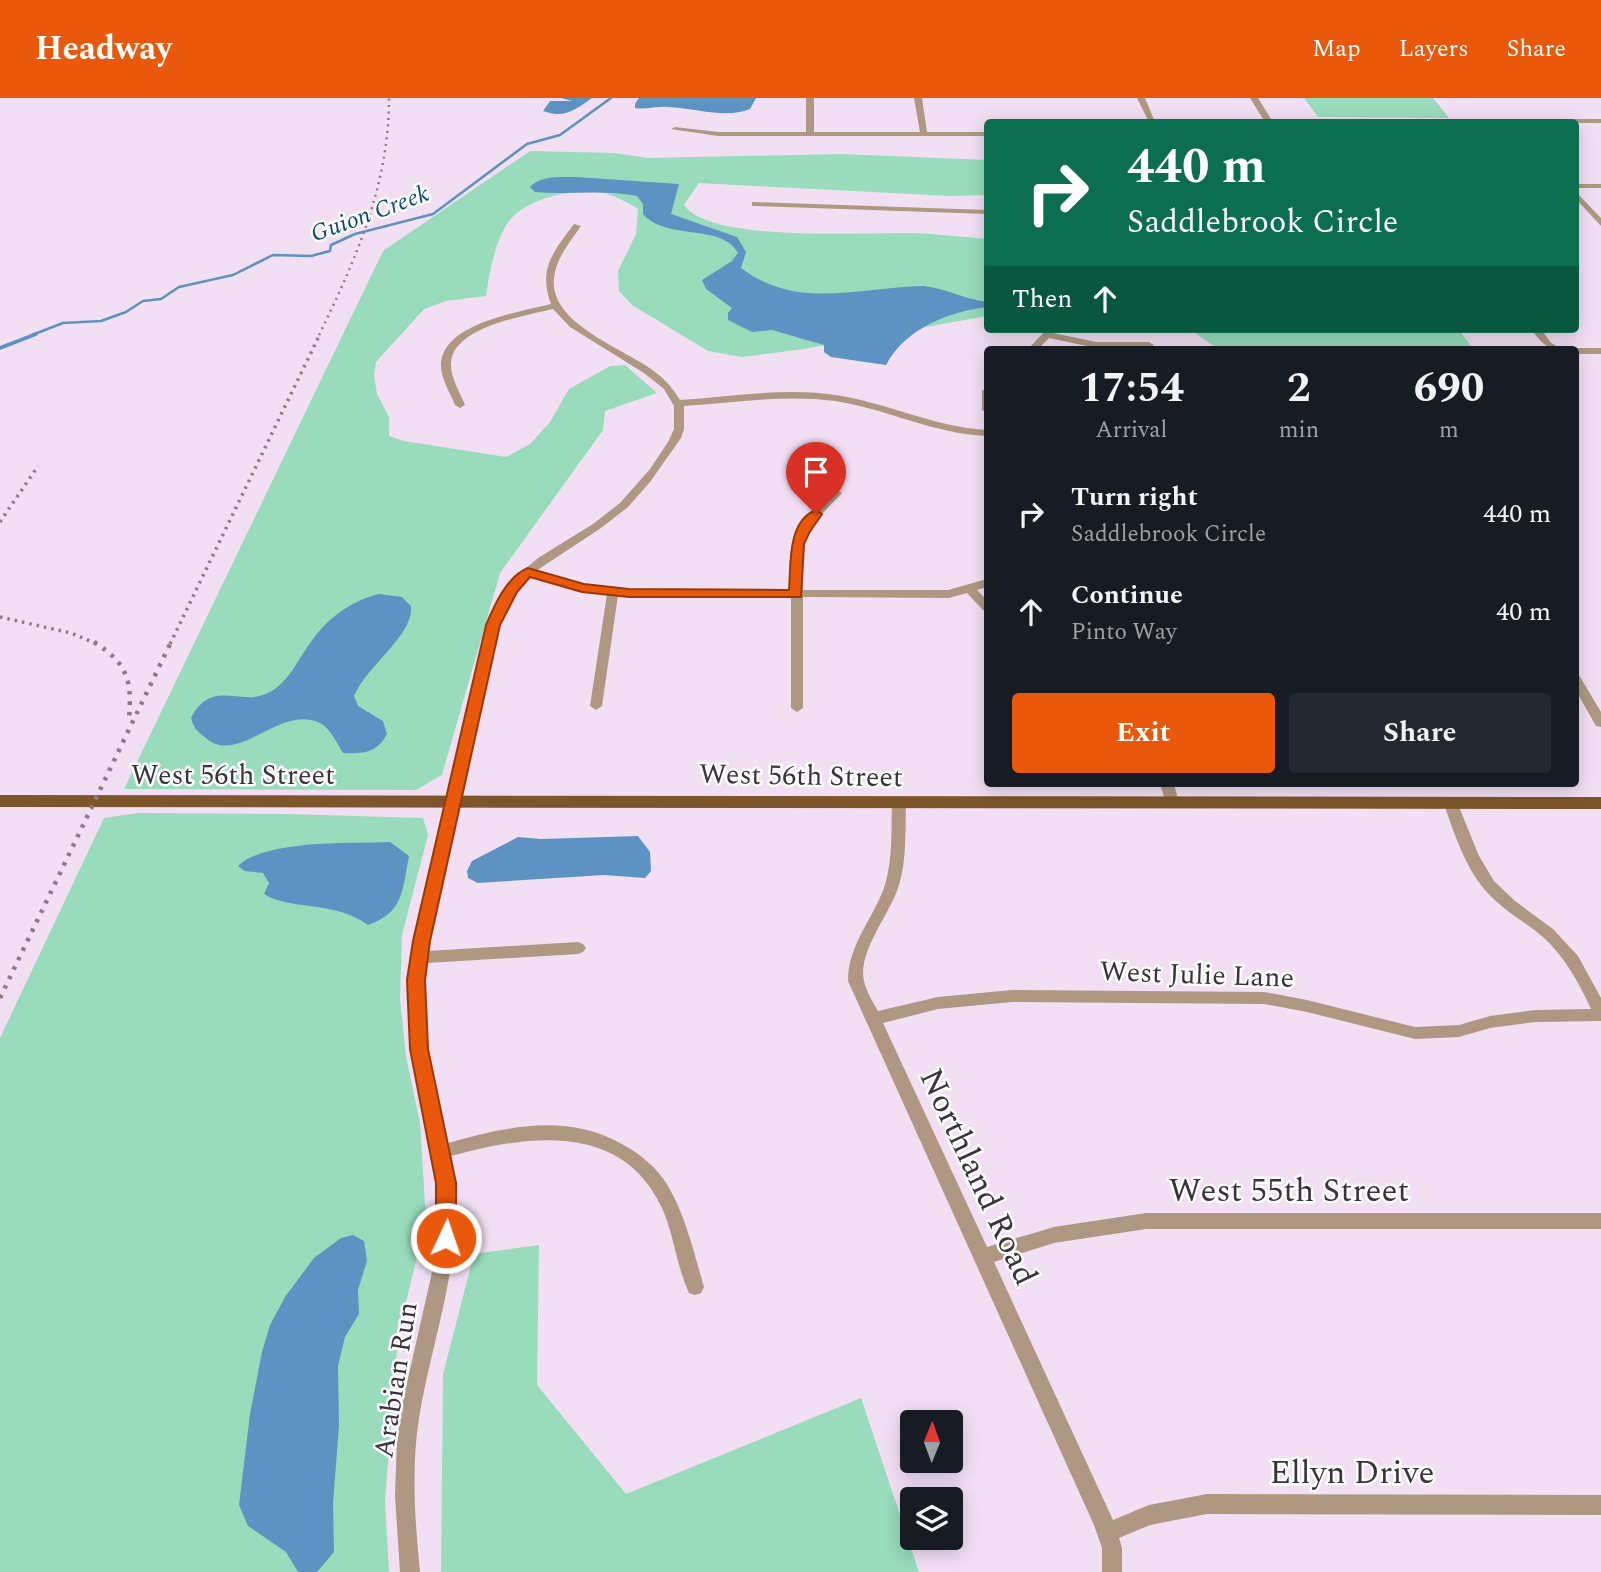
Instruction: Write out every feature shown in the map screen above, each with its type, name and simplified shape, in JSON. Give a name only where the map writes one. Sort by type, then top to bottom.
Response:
[{"type":"main road","name":"West 56th Street","points":[[0,801],[1601,803]]},
{"type":"street","points":[[810,98],[810,134]]},
{"type":"street","points":[[918,98],[924,134]]},
{"type":"street","points":[[1141,98],[1151,119]]},
{"type":"street","points":[[1254,98],[1266,119]]},
{"type":"street","points":[[1579,121],[1601,121]]},
{"type":"street","points":[[675,129],[711,134],[984,134]]},
{"type":"street","points":[[1579,186],[1601,186]]},
{"type":"street","points":[[1579,198],[1601,223]]},
{"type":"street","points":[[755,204],[984,212]]},
{"type":"street","points":[[577,226],[560,250],[551,273],[549,290],[555,306],[573,324],[662,383],[679,404],[820,396],[847,400],[952,430],[984,433]]},
{"type":"street","points":[[460,405],[446,365],[447,355],[454,344],[481,327],[555,306]]},
{"type":"street","points":[[1036,346],[1049,333]]},
{"type":"street","points":[[1054,333],[1096,345],[1149,345]]},
{"type":"street","points":[[1539,333],[1550,346]]},
{"type":"street","points":[[1579,351],[1601,351]]},
{"type":"street","name":"Arabian Run","points":[[410,1572],[404,1499],[405,1453],[413,1398],[447,1231],[447,1190],[417,1032],[418,958],[453,801],[495,619],[512,590],[528,572],[552,552],[600,524],[640,490],[676,436],[681,421],[679,404]]},
{"type":"street","points":[[797,708],[796,557],[801,535],[811,519],[837,493]]},
{"type":"street","points":[[528,572],[581,587],[613,592],[949,594],[984,584]]},
{"type":"street","points":[[971,590],[984,604]]},
{"type":"street","points":[[596,706],[613,592]]},
{"type":"street","points":[[1579,684],[1601,723]]},
{"type":"street","points":[[1168,787],[1172,803]]},
{"type":"street","points":[[1450,802],[1484,878],[1505,901],[1549,934],[1569,954],[1583,976],[1601,1015]]},
{"type":"street","name":"Northland Road","points":[[899,803],[898,856],[893,883],[883,912],[859,952],[855,966],[857,985],[1108,1532],[1113,1558],[1112,1572]]},
{"type":"street","points":[[418,958],[578,948]]},
{"type":"street","name":"West Julie Lane","points":[[872,1019],[937,1003],[1012,996],[1264,998],[1415,1033],[1459,1031],[1490,1022],[1535,1016],[1601,1015]]},
{"type":"street","points":[[440,1153],[507,1134],[537,1130],[580,1134],[614,1147],[635,1160],[663,1193],[675,1218],[695,1287]]},
{"type":"street","name":"West 55th Street","points":[[982,1257],[1054,1235],[1146,1221],[1601,1221]]},
{"type":"street","name":"Ellyn Drive","points":[[1108,1532],[1149,1515],[1207,1504],[1601,1505]]},
{"type":"green space","points":[[1304,98],[1433,98],[1449,118],[1318,117]]},
{"type":"green space","points":[[530,151],[614,153],[648,158],[841,154],[984,160],[984,195],[949,196],[699,183],[684,205],[699,217],[724,225],[790,233],[912,233],[984,239],[984,317],[804,349],[742,357],[708,351],[632,305],[619,291],[618,271],[636,234],[638,209],[603,193],[577,192],[548,197],[523,209],[513,217],[501,235],[492,261],[486,296],[446,301],[424,309],[376,362],[374,375],[377,394],[389,417],[389,436],[404,441],[506,457],[530,444],[550,422],[569,389],[610,366],[625,365],[657,393],[605,411],[603,430],[500,573],[442,775],[416,790],[124,789],[383,251]]},
{"type":"green space","points":[[1196,333],[1461,333],[1471,346],[1213,346]]},
{"type":"green space","points":[[138,813],[423,818],[428,835],[402,935],[400,1000],[406,1056],[420,1123],[426,1220],[398,1335],[385,1501],[389,1572],[0,1572],[0,1038],[104,818]]},
{"type":"green space","points":[[539,1245],[537,1385],[626,1494],[861,1398],[900,1515],[900,1550],[912,1550],[919,1572],[441,1572],[443,1374],[474,1254]]},
{"type":"water","points":[[561,98],[592,98],[563,114],[543,111],[550,101],[572,101]]},
{"type":"water","points":[[639,98],[756,98],[750,109],[731,113],[668,107],[635,108]]},
{"type":"water","points":[[557,177],[679,184],[671,214],[737,237],[746,252],[741,268],[784,289],[829,294],[923,286],[984,301],[984,307],[958,313],[929,324],[905,341],[886,365],[831,357],[824,352],[824,345],[772,330],[752,332],[728,320],[728,313],[732,308],[706,289],[702,280],[732,261],[738,253],[730,244],[720,238],[653,222],[643,214],[643,204],[637,196],[535,192],[530,187],[540,180]]},
{"type":"water","points":[[379,594],[402,597],[411,606],[405,628],[360,684],[354,696],[358,706],[383,721],[387,734],[374,749],[343,753],[324,725],[305,719],[290,721],[233,745],[220,745],[197,730],[191,718],[207,700],[216,696],[253,697],[272,691],[286,679],[326,624],[342,610]]},
{"type":"water","points":[[638,836],[650,852],[651,871],[645,878],[604,875],[478,883],[468,878],[467,871],[472,861],[518,837],[541,839]]},
{"type":"water","points":[[390,842],[409,856],[402,890],[389,914],[368,925],[341,912],[275,899],[264,894],[269,883],[263,873],[245,871],[238,866],[251,857],[288,847]]},
{"type":"water","points":[[353,1235],[364,1241],[367,1261],[358,1290],[359,1314],[345,1337],[338,1366],[339,1426],[333,1503],[334,1552],[317,1572],[298,1572],[286,1552],[248,1526],[239,1505],[250,1414],[270,1325],[285,1297],[314,1258],[341,1238]]},
{"type":"waterway","name":"Guion Creek","points":[[32,335],[63,323],[101,321],[126,312],[143,301],[161,299],[179,287],[233,275],[273,255],[311,256],[330,251],[331,245],[355,234],[433,214],[527,144],[560,135],[611,98]]},
{"type":"waterway","name":"Guion Creek","points":[[0,348],[36,334]]},
{"type":"railway","points":[[319,335],[346,278],[377,191],[388,130],[389,98]]},
{"type":"railway","points":[[170,644],[320,334]]},
{"type":"railway","points":[[0,522],[38,466]]},
{"type":"railway","points":[[0,617],[71,633],[96,644]]},
{"type":"railway","points":[[0,998],[171,642]]},
{"type":"railway","points":[[96,644],[114,658],[125,674],[130,694],[129,719]]},
{"type":"route","points":[[446,1238],[446,1183],[417,1032],[418,958],[493,625],[505,599],[528,572],[582,588],[603,591],[796,594],[798,544],[802,532],[816,514]]}]
